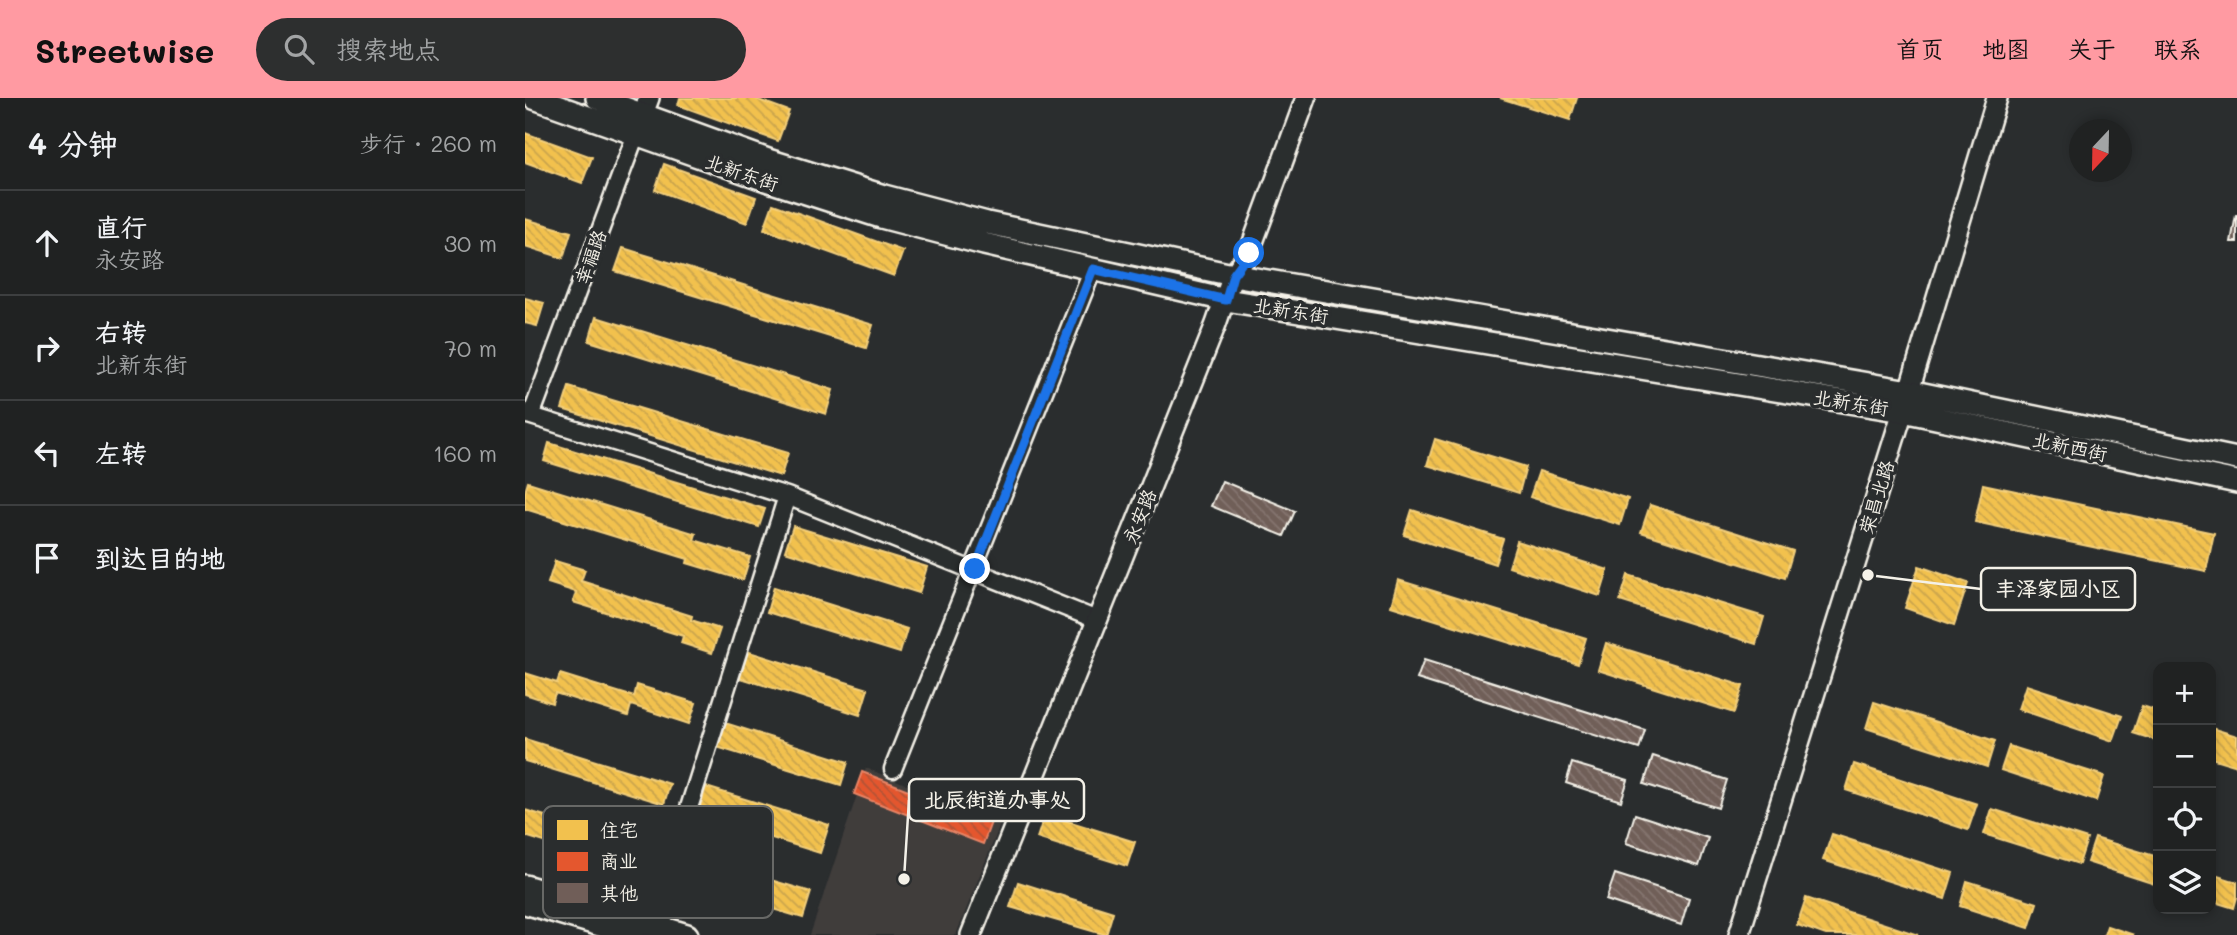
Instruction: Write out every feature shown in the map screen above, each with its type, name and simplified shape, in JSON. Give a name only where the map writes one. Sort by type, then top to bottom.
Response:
[{"type":"main road","name":"北新东街","points":[[534,98],[643,116],[766,180],[881,217],[1226,300],[1593,359],[1906,401]]},
{"type":"main road","name":"北新东街","points":[[597,98],[771,161],[987,223],[1233,275],[1597,337],[1906,401]]},
{"type":"main road","name":"北新西街","points":[[1906,401],[2237,459]]},
{"type":"main road","name":"北新西街","points":[[1906,401],[2237,482]]},
{"type":"main road","points":[[525,886],[543,891]]},
{"type":"main road","points":[[525,904],[543,909]]},
{"type":"main road","points":[[574,918],[633,935]]},
{"type":"main road","points":[[631,918],[687,935]]},
{"type":"street","name":"永安路","points":[[971,935],[1226,300],[1233,275],[1249,253],[1306,98]]},
{"type":"street","name":"荣昌北路","points":[[1739,935],[1906,401],[1997,98]]},
{"type":"street","name":"幸福路","points":[[528,415],[643,116]]},
{"type":"street","points":[[893,769],[1093,269]]},
{"type":"street","points":[[1593,359],[1597,337]]},
{"type":"street","points":[[528,415],[787,496],[1097,620]]},
{"type":"street","points":[[690,806],[787,496]]},
{"type":"street","points":[[649,935],[654,918]]},
{"type":"shaded area","points":[[866,768],[1001,823],[956,935],[810,935]]},
{"type":"building: 住宅","points":[[680,98],[753,98],[789,111],[778,141],[678,105]]},
{"type":"building: 住宅","points":[[1500,98],[1577,98],[1570,120]]},
{"type":"building: 住宅","points":[[525,133],[592,157],[582,183],[525,162]]},
{"type":"building: 住宅","points":[[664,164],[756,197],[747,223],[655,190]]},
{"type":"building: 住宅","points":[[773,204],[903,251],[894,276],[764,229]]},
{"type":"building: 住宅","points":[[525,219],[571,232],[563,258],[525,246]]},
{"type":"building: 住宅","points":[[623,248],[873,325],[866,348],[615,271]]},
{"type":"building: 住宅","points":[[525,298],[544,303],[537,326],[525,323]]},
{"type":"building: 住宅","points":[[596,317],[833,390],[826,414],[589,341]]},
{"type":"building: 住宅","points":[[569,387],[788,453],[781,476],[562,409]]},
{"type":"building: 住宅","points":[[1435,439],[1526,467],[1519,493],[1427,465]]},
{"type":"building: 住宅","points":[[549,443],[765,509],[759,527],[544,461]]},
{"type":"building: 住宅","points":[[1539,471],[1628,499],[1620,525],[1530,497]]},
{"type":"building: 住宅","points":[[528,482],[696,534],[694,540],[750,557],[743,580],[687,563],[688,559],[525,509]]},
{"type":"building: 住宅","points":[[1983,484],[2214,533],[2206,571],[1975,522]]},
{"type":"building: 住宅","points":[[1650,505],[1793,551],[1785,578],[1641,532]]},
{"type":"building: 住宅","points":[[1412,510],[1503,539],[1495,564],[1404,535]]},
{"type":"building: 住宅","points":[[793,526],[927,567],[919,593],[785,551]]},
{"type":"building: 住宅","points":[[1517,541],[1608,570],[1600,596],[1509,567]]},
{"type":"building: 住宅","points":[[555,561],[585,570],[581,581],[692,616],[691,620],[720,629],[712,653],[681,643],[683,636],[573,602],[576,592],[548,583]]},
{"type":"building: 住宅","points":[[1919,566],[1968,583],[1954,625],[1905,608]]},
{"type":"building: 住宅","points":[[1628,575],[1764,617],[1756,644],[1620,601]]},
{"type":"building: 住宅","points":[[1398,580],[1586,638],[1578,664],[1391,606]]},
{"type":"building: 住宅","points":[[774,587],[907,629],[900,653],[767,612]]},
{"type":"building: 住宅","points":[[1606,643],[1743,686],[1734,713],[1598,670]]},
{"type":"building: 住宅","points":[[746,651],[868,689],[860,715],[738,677]]},
{"type":"building: 住宅","points":[[525,673],[557,683],[560,674],[634,697],[637,685],[696,703],[689,724],[631,705],[628,716],[555,693],[552,703],[525,694]]},
{"type":"building: 住宅","points":[[2026,685],[2122,716],[2113,741],[2018,709]]},
{"type":"building: 住宅","points":[[1874,702],[1995,741],[1987,767],[1866,728]]},
{"type":"building: 住宅","points":[[2142,706],[2153,709],[2153,739],[2133,733]]},
{"type":"building: 住宅","points":[[725,723],[848,762],[841,785],[717,747]]},
{"type":"building: 住宅","points":[[2216,730],[2237,736],[2237,766],[2216,760]]},
{"type":"building: 住宅","points":[[525,739],[670,784],[664,804],[525,761]]},
{"type":"building: 住宅","points":[[2009,746],[2104,776],[2096,801],[2001,770]]},
{"type":"building: 住宅","points":[[1854,764],[1977,804],[1968,830],[1846,790]]},
{"type":"building: 住宅","points":[[706,787],[768,806],[701,806]]},
{"type":"building: 住宅","points":[[773,808],[829,825],[820,853],[773,838]]},
{"type":"building: 住宅","points":[[1992,809],[2087,839],[2079,864],[1984,834]]},
{"type":"building: 住宅","points":[[525,810],[543,815],[543,842],[525,836]]},
{"type":"building: 住宅","points":[[1045,814],[1135,842],[1127,866],[1037,838]]},
{"type":"building: 住宅","points":[[1832,834],[1953,873],[1945,899],[1823,860]]},
{"type":"building: 住宅","points":[[2095,838],[2153,855],[2153,883],[2087,862]]},
{"type":"building: 住宅","points":[[2216,876],[2237,882],[2234,908],[2216,903]]},
{"type":"building: 住宅","points":[[773,881],[811,892],[803,918],[773,909]]},
{"type":"building: 住宅","points":[[1967,881],[2037,903],[2029,928],[1960,906]]},
{"type":"building: 住宅","points":[[1018,882],[1113,912],[1106,935],[1010,907]]},
{"type":"building: 住宅","points":[[1806,898],[1918,935],[1826,935],[1797,925]]},
{"type":"building: 住宅","points":[[2107,926],[2134,935],[2104,935]]},
{"type":"building: 商业","points":[[862,772],[991,822],[983,844],[854,794]]},
{"type":"building: 其他","points":[[2236,215],[2237,242],[2231,242]]},
{"type":"building: 其他","points":[[1222,481],[1295,511],[1284,536],[1211,506]]},
{"type":"building: 其他","points":[[1424,660],[1645,730],[1639,749],[1417,679]]},
{"type":"building: 其他","points":[[1653,756],[1727,780],[1718,808],[1644,784]]},
{"type":"building: 其他","points":[[1572,763],[1628,780],[1621,801],[1566,783]]},
{"type":"building: 其他","points":[[1635,814],[1708,838],[1699,866],[1626,843]]},
{"type":"building: 其他","points":[[1615,874],[1689,898],[1681,925],[1606,900]]},
{"type":"place","name":"丰泽家园小区","points":[[1868,575]]},
{"type":"place","name":"北辰街道办事处","points":[[904,879]]},
{"type":"route","points":[[975,569],[1093,269],[1226,300],[1233,275],[1249,253]]}]
